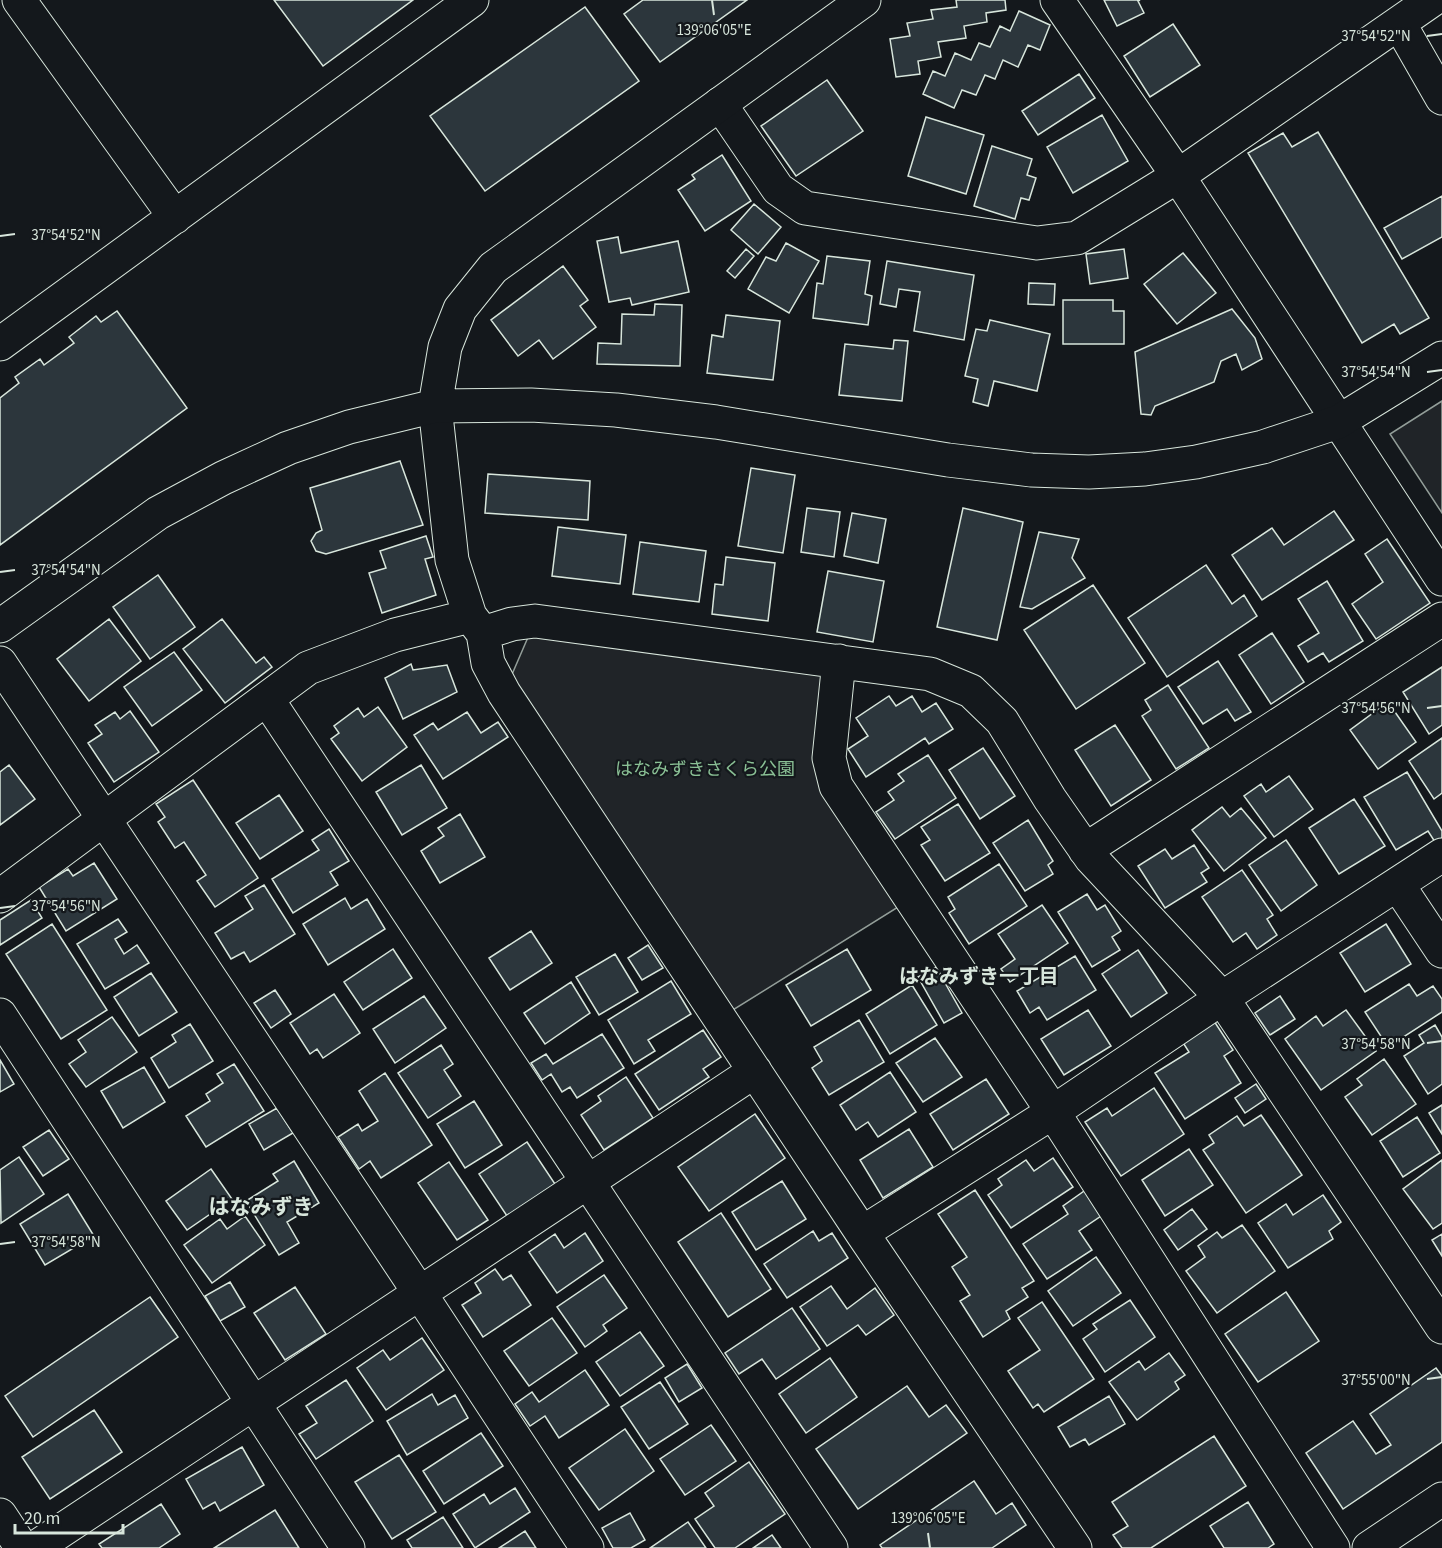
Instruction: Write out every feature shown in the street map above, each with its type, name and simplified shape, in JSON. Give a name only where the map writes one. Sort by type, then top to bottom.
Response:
[{"type":"street","points":[[19,0],[176,217]]},
{"type":"street","points":[[0,344],[472,0]]},
{"type":"street","points":[[864,0],[493,268],[460,309],[445,346],[435,406],[452,560],[488,663],[504,693],[862,1233],[1076,1548]]},
{"type":"street","points":[[1058,0],[1178,176],[1442,579]]},
{"type":"street","points":[[720,104],[778,189],[805,208],[1037,243],[1077,238],[1178,176],[1432,0]]},
{"type":"street","points":[[1399,23],[1442,99]]},
{"type":"street","points":[[0,626],[158,513],[223,478],[288,448],[339,431],[435,406],[531,405],[616,410],[716,422],[948,460],[1031,470],[1089,472],[1145,469],[1196,462],[1263,447],[1338,422],[1442,358]]},
{"type":"street","points":[[1085,850],[1442,619]]},
{"type":"street","points":[[0,896],[308,668],[395,635],[476,624],[512,624],[535,621],[930,674],[972,691],[1002,721],[1050,799],[1085,850],[1222,998],[1442,1327]]},
{"type":"street","points":[[839,661],[829,758],[836,786],[1053,1112],[1333,1548]]},
{"type":"street","points":[[0,663],[588,1548]]},
{"type":"street","points":[[267,699],[831,1548]]},
{"type":"street","points":[[862,1233],[1053,1112],[1222,998],[1442,855]]},
{"type":"street","points":[[1398,885],[1442,951]]},
{"type":"street","points":[[0,1015],[348,1548]]},
{"type":"street","points":[[35,1548],[755,1071]]},
{"type":"street","points":[[1369,1548],[1442,1499]]},
{"type":"street","points":[[0,1515],[22,1548]]},
{"type":"green space","points":[[1442,401],[1442,513],[1390,434]]},
{"type":"green space","name":"はなみずきさくら公園","points":[[535,621],[839,661],[829,758],[911,899],[720,1018],[504,693]]},
{"type":"building","points":[[274,0],[413,0],[323,66]]},
{"type":"building","points":[[643,0],[747,0],[660,62],[624,14]]},
{"type":"building","points":[[956,0],[1005,0],[1006,10],[986,13],[987,22],[964,26],[966,38],[938,42],[941,57],[918,61],[920,74],[896,77],[890,39],[910,36],[907,23],[933,19],[931,10],[957,7]]},
{"type":"building","points":[[1104,0],[1140,0],[1138,1],[1144,13],[1117,26]]},
{"type":"building","points":[[585,7],[639,81],[485,191],[430,116]]},
{"type":"building","points":[[1019,11],[1050,25],[1040,50],[1028,45],[1018,67],[1003,60],[995,79],[985,75],[976,95],[962,90],[954,108],[923,94],[933,71],[945,76],[955,53],[971,60],[979,43],[990,47],[1000,26],[1010,31]]},
{"type":"building","points":[[1173,24],[1200,65],[1150,97],[1124,56]]},
{"type":"building","points":[[1079,74],[1095,98],[1038,135],[1022,111]]},
{"type":"building","points":[[827,80],[863,131],[796,176],[761,126]]},
{"type":"building","points":[[1102,115],[1128,161],[1073,193],[1047,147]]},
{"type":"building","points":[[926,117],[984,135],[966,194],[908,176]]},
{"type":"building","points":[[1318,132],[1429,318],[1400,334],[1394,324],[1362,343],[1248,153],[1283,133],[1292,147]]},
{"type":"building","points":[[992,146],[1032,159],[1027,175],[1036,178],[1029,200],[1021,198],[1015,219],[974,206]]},
{"type":"building","points":[[722,155],[751,201],[705,231],[678,190],[695,179],[692,175]]},
{"type":"building","points":[[1442,196],[1442,237],[1402,259],[1384,228]]},
{"type":"building","points":[[754,204],[781,227],[758,254],[731,230]]},
{"type":"building","points":[[618,237],[621,253],[678,241],[689,292],[632,305],[630,298],[609,302],[597,241]]},
{"type":"building","points":[[786,243],[819,261],[789,313],[748,289],[766,257],[776,261]]},
{"type":"building","points":[[746,249],[754,256],[735,278],[727,271]]},
{"type":"building","points":[[1124,249],[1128,278],[1090,284],[1086,254]]},
{"type":"building","points":[[1183,253],[1216,293],[1177,324],[1144,284]]},
{"type":"building","points":[[827,256],[870,261],[865,294],[872,296],[868,325],[813,318],[817,283],[823,284]]},
{"type":"building","points":[[887,261],[974,275],[964,340],[914,331],[920,292],[899,289],[896,307],[880,304]]},
{"type":"building","points":[[563,266],[588,300],[580,306],[596,327],[553,359],[539,340],[518,356],[491,320]]},
{"type":"building","points":[[1029,283],[1055,284],[1054,305],[1028,304]]},
{"type":"building","points":[[1063,300],[1113,300],[1113,311],[1124,311],[1124,344],[1063,344]]},
{"type":"building","points":[[655,304],[682,305],[680,366],[597,364],[598,343],[621,344],[622,314],[654,315]]},
{"type":"building","points":[[1232,309],[1255,338],[1262,359],[1242,370],[1236,354],[1221,361],[1214,382],[1155,406],[1151,415],[1141,414],[1135,352]]},
{"type":"building","points":[[117,311],[187,408],[0,545],[0,398],[19,383],[15,377],[40,359],[44,365],[74,343],[69,337],[96,316],[101,322]]},
{"type":"building","points":[[726,315],[780,321],[773,380],[707,373],[712,335],[723,337]]},
{"type":"building","points":[[990,320],[1050,334],[1037,391],[994,381],[988,406],[973,402],[978,379],[965,376],[976,329],[987,331]]},
{"type":"building","points":[[894,340],[908,341],[902,401],[839,395],[845,344],[893,349]]},
{"type":"building","points":[[400,461],[423,525],[326,554],[316,551],[311,541],[316,533],[322,530],[310,488]]},
{"type":"building","points":[[751,468],[795,475],[783,553],[738,546]]},
{"type":"building","points":[[488,474],[590,481],[588,520],[485,513]]},
{"type":"building","points":[[807,508],[840,512],[834,557],[801,552]]},
{"type":"building","points":[[963,508],[1023,522],[997,640],[937,627]]},
{"type":"building","points":[[1334,511],[1354,540],[1262,600],[1232,555],[1272,528],[1284,545]]},
{"type":"building","points":[[852,513],[886,519],[878,563],[844,556]]},
{"type":"building","points":[[558,527],[626,535],[620,584],[552,576]]},
{"type":"building","points":[[1039,532],[1079,539],[1072,558],[1085,578],[1032,609],[1020,607]]},
{"type":"building","points":[[426,536],[433,557],[425,559],[436,595],[382,613],[369,573],[386,568],[380,551]]},
{"type":"building","points":[[1387,539],[1430,603],[1376,639],[1352,604],[1383,582],[1365,554]]},
{"type":"building","points":[[640,542],[706,551],[699,602],[633,594]]},
{"type":"building","points":[[726,557],[775,563],[768,621],[712,614],[715,584],[723,585]]},
{"type":"building","points":[[1206,565],[1232,604],[1244,595],[1257,616],[1167,677],[1128,618]]},
{"type":"building","points":[[828,571],[884,581],[873,642],[817,632]]},
{"type":"building","points":[[158,575],[195,627],[150,659],[113,607]]},
{"type":"building","points":[[1327,581],[1363,641],[1329,662],[1323,653],[1308,662],[1298,646],[1319,633],[1298,599]]},
{"type":"building","points":[[1093,585],[1145,663],[1076,709],[1024,630]]},
{"type":"building","points":[[109,619],[141,661],[89,701],[57,659]]},
{"type":"building","points":[[222,619],[256,663],[264,657],[272,667],[225,703],[183,649]]},
{"type":"building","points":[[1272,633],[1304,682],[1271,704],[1239,655]]},
{"type":"building","points":[[174,652],[202,690],[152,726],[124,687]]},
{"type":"building","points":[[1218,661],[1251,712],[1235,721],[1227,709],[1203,724],[1178,687]]},
{"type":"building","points":[[411,664],[413,670],[447,665],[457,692],[403,719],[385,678]]},
{"type":"building","points":[[1442,667],[1442,725],[1429,734],[1403,692]]},
{"type":"building","points":[[1168,685],[1209,748],[1176,769],[1142,716],[1151,710],[1145,700]]},
{"type":"building","points":[[889,696],[896,706],[912,696],[922,712],[936,703],[953,729],[929,744],[925,738],[866,777],[848,749],[868,736],[856,718]]},
{"type":"building","points":[[1388,702],[1416,742],[1378,769],[1350,730]]},
{"type":"building","points":[[378,707],[407,747],[362,781],[331,739],[339,733],[334,726],[358,708],[364,717]]},
{"type":"building","points":[[130,711],[159,752],[114,782],[88,743],[102,734],[95,725],[115,712],[120,719]]},
{"type":"building","points":[[467,712],[481,733],[498,722],[508,737],[443,779],[414,735],[433,723],[438,730]]},
{"type":"building","points":[[1115,725],[1151,780],[1111,806],[1075,750]]},
{"type":"building","points":[[1442,738],[1442,793],[1434,799],[1409,761]]},
{"type":"building","points":[[983,748],[1015,796],[980,819],[949,770]]},
{"type":"building","points":[[928,755],[956,798],[895,839],[876,812],[894,800],[888,792],[904,781],[898,774]]},
{"type":"building","points":[[9,765],[35,799],[0,825],[0,772]]},
{"type":"building","points":[[421,765],[447,808],[402,835],[376,792]]},
{"type":"building","points":[[1407,772],[1442,831],[1442,838],[1435,842],[1428,831],[1396,850],[1364,797]]},
{"type":"building","points":[[1289,776],[1313,809],[1274,837],[1244,796],[1261,784],[1266,792]]},
{"type":"building","points":[[193,780],[258,878],[215,907],[197,881],[206,875],[184,842],[175,848],[158,822],[165,817],[156,804]]},
{"type":"building","points":[[279,795],[303,831],[260,859],[236,823]]},
{"type":"building","points":[[1354,799],[1385,846],[1339,874],[1309,828]]},
{"type":"building","points":[[958,804],[990,853],[945,881],[921,845],[930,840],[921,827]]},
{"type":"building","points":[[1222,807],[1230,817],[1241,808],[1266,838],[1224,871],[1192,830]]},
{"type":"building","points":[[460,814],[485,857],[440,883],[421,851],[444,836],[438,828]]},
{"type":"building","points":[[1028,820],[1053,861],[1048,865],[1053,874],[1025,891],[993,843]]},
{"type":"building","points":[[329,829],[349,861],[330,872],[338,885],[293,913],[272,879],[319,850],[312,840]]},
{"type":"building","points":[[1286,840],[1317,885],[1281,911],[1249,865]]},
{"type":"building","points":[[1194,845],[1209,868],[1201,873],[1207,882],[1165,908],[1138,866],[1165,849],[1172,859]]},
{"type":"building","points":[[94,863],[117,899],[66,931],[39,887],[68,869],[73,876]]},
{"type":"building","points":[[999,864],[1027,906],[969,944],[949,913],[955,909],[948,897]]},
{"type":"building","points":[[1242,870],[1273,915],[1267,919],[1277,935],[1257,949],[1246,933],[1233,942],[1202,897]]},
{"type":"building","points":[[264,885],[295,934],[250,962],[244,952],[231,959],[215,933],[253,909],[245,896]]},
{"type":"building","points":[[1087,894],[1097,910],[1105,905],[1121,931],[1112,937],[1120,950],[1092,967],[1058,912]]},
{"type":"building","points":[[345,898],[351,909],[367,899],[385,929],[328,965],[303,924]]},
{"type":"building","points":[[31,900],[42,918],[0,945],[0,920]]},
{"type":"building","points":[[1042,905],[1068,943],[1010,982],[1001,969],[1015,959],[998,934]]},
{"type":"building","points":[[118,919],[127,932],[115,939],[124,954],[137,945],[149,963],[105,989],[77,944]]},
{"type":"building","points":[[52,924],[107,1010],[61,1039],[6,954]]},
{"type":"building","points":[[1386,924],[1411,964],[1365,992],[1340,953]]},
{"type":"building","points":[[531,931],[552,963],[510,990],[489,958]]},
{"type":"building","points":[[648,945],[663,968],[642,980],[628,958]]},
{"type":"building","points":[[393,949],[412,978],[363,1010],[344,982]]},
{"type":"building","points":[[847,949],[871,990],[811,1026],[786,985]]},
{"type":"building","points":[[1138,950],[1167,993],[1131,1017],[1102,974]]},
{"type":"building","points":[[615,954],[638,992],[599,1015],[576,977]]},
{"type":"building","points":[[1075,956],[1096,990],[1047,1020],[1039,1007],[1030,1013],[1017,991]]},
{"type":"building","points":[[936,967],[962,1013],[944,1023],[918,977]]},
{"type":"building","points":[[151,973],[177,1012],[139,1036],[114,997]]},
{"type":"building","points":[[671,981],[691,1014],[648,1040],[655,1051],[634,1064],[608,1020]]},
{"type":"building","points":[[571,982],[590,1013],[545,1044],[524,1013]]},
{"type":"building","points":[[1409,984],[1417,996],[1433,986],[1442,999],[1442,1012],[1388,1047],[1365,1012]]},
{"type":"building","points":[[912,985],[937,1025],[890,1054],[866,1014]]},
{"type":"building","points":[[275,990],[291,1014],[271,1028],[254,1003]]},
{"type":"building","points":[[334,994],[360,1033],[323,1058],[317,1049],[310,1054],[290,1023]]},
{"type":"building","points":[[424,996],[446,1028],[395,1063],[373,1029]]},
{"type":"building","points":[[1280,996],[1295,1019],[1270,1035],[1255,1013]]},
{"type":"building","points":[[1088,1010],[1111,1046],[1064,1075],[1041,1039]]},
{"type":"building","points":[[1346,1010],[1376,1051],[1321,1090],[1285,1039],[1316,1016],[1323,1026]]},
{"type":"building","points":[[112,1017],[137,1052],[86,1087],[69,1064],[86,1052],[78,1040]]},
{"type":"building","points":[[859,1020],[884,1062],[829,1095],[812,1068],[822,1061],[814,1047]]},
{"type":"building","points":[[1214,1021],[1233,1050],[1224,1056],[1241,1083],[1185,1119],[1155,1073],[1189,1052],[1182,1041]]},
{"type":"building","points":[[190,1024],[213,1061],[169,1088],[151,1058],[176,1042],[172,1035]]},
{"type":"building","points":[[1435,1025],[1442,1037],[1442,1084],[1428,1094],[1404,1056],[1424,1043],[1419,1035]]},
{"type":"building","points":[[703,1030],[721,1057],[703,1069],[709,1077],[659,1110],[635,1074]]},
{"type":"building","points":[[602,1034],[624,1068],[577,1098],[570,1087],[562,1092],[551,1074],[542,1080],[531,1063],[546,1054],[553,1064]]},
{"type":"building","points":[[935,1038],[962,1077],[923,1102],[896,1063]]},
{"type":"building","points":[[441,1045],[453,1064],[444,1070],[461,1096],[428,1118],[398,1073]]},
{"type":"building","points":[[1384,1059],[1416,1104],[1372,1135],[1345,1097],[1362,1085],[1357,1079]]},
{"type":"building","points":[[0,1060],[14,1084],[0,1092]]},
{"type":"building","points":[[234,1064],[264,1111],[206,1147],[186,1116],[210,1101],[206,1094],[223,1083],[217,1074]]},
{"type":"building","points":[[144,1067],[165,1102],[123,1128],[101,1091]]},
{"type":"building","points":[[890,1072],[916,1112],[878,1137],[868,1122],[856,1130],[840,1105]]},
{"type":"building","points":[[385,1073],[432,1145],[381,1178],[370,1161],[359,1169],[338,1137],[358,1124],[362,1131],[378,1121],[359,1091]]},
{"type":"building","points":[[626,1077],[653,1118],[604,1150],[581,1115],[601,1101],[598,1096]]},
{"type":"building","points":[[986,1079],[1009,1114],[953,1150],[930,1114]]},
{"type":"building","points":[[1256,1084],[1266,1099],[1245,1113],[1235,1098]]},
{"type":"building","points":[[1154,1088],[1184,1134],[1121,1176],[1085,1122],[1107,1108],[1112,1116]]},
{"type":"building","points":[[474,1101],[502,1145],[465,1168],[437,1124]]},
{"type":"building","points":[[1442,1105],[1442,1134],[1429,1113]]},
{"type":"building","points":[[277,1108],[293,1133],[264,1150],[249,1124]]},
{"type":"building","points":[[755,1114],[785,1158],[709,1211],[678,1167]]},
{"type":"building","points":[[1261,1115],[1302,1175],[1246,1213],[1203,1150],[1214,1143],[1209,1135],[1237,1116],[1244,1126]]},
{"type":"building","points":[[1417,1117],[1440,1153],[1403,1177],[1380,1141]]},
{"type":"building","points":[[909,1129],[933,1167],[883,1198],[860,1160]]},
{"type":"building","points":[[49,1130],[69,1159],[43,1176],[23,1147]]},
{"type":"building","points":[[527,1142],[555,1184],[507,1216],[479,1174]]},
{"type":"building","points":[[1189,1149],[1213,1185],[1165,1216],[1142,1180]]},
{"type":"building","points":[[19,1157],[44,1194],[1,1223],[0,1170]]},
{"type":"building","points":[[1053,1158],[1073,1187],[1011,1228],[988,1195],[1002,1185],[998,1179],[1026,1160],[1034,1171]]},
{"type":"building","points":[[1442,1160],[1442,1223],[1433,1229],[1403,1189]]},
{"type":"building","points":[[294,1161],[319,1203],[287,1222],[299,1243],[279,1255],[246,1201],[278,1181],[273,1174]]},
{"type":"building","points":[[449,1162],[488,1220],[457,1240],[418,1183]]},
{"type":"building","points":[[211,1169],[232,1199],[187,1230],[166,1201]]},
{"type":"building","points":[[782,1181],[806,1219],[756,1250],[732,1212]]},
{"type":"building","points":[[1087,1189],[1104,1214],[1079,1231],[1092,1250],[1047,1279],[1023,1244],[1068,1214],[1063,1206]]},
{"type":"building","points":[[975,1190],[1034,1281],[1022,1288],[1028,1297],[1006,1311],[1010,1319],[983,1337],[960,1301],[970,1295],[952,1267],[967,1257],[938,1214]]},
{"type":"building","points":[[68,1194],[94,1236],[45,1265],[20,1224]]},
{"type":"building","points":[[1323,1195],[1341,1222],[1329,1231],[1333,1239],[1288,1268],[1258,1223],[1286,1204],[1293,1215]]},
{"type":"building","points":[[1192,1209],[1207,1229],[1178,1250],[1164,1230]]},
{"type":"building","points":[[721,1213],[771,1289],[728,1317],[678,1242]]},
{"type":"building","points":[[245,1216],[265,1245],[212,1283],[184,1245],[220,1219],[227,1229]]},
{"type":"building","points":[[1242,1225],[1275,1271],[1217,1313],[1186,1271],[1205,1257],[1198,1246],[1217,1232],[1222,1238]]},
{"type":"building","points":[[813,1231],[819,1241],[832,1233],[848,1258],[787,1298],[764,1264]]},
{"type":"building","points":[[585,1233],[603,1261],[557,1293],[529,1252],[555,1234],[564,1248]]},
{"type":"building","points":[[1442,1234],[1442,1256],[1432,1240]]},
{"type":"building","points":[[1096,1257],[1121,1293],[1073,1326],[1048,1291]]},
{"type":"building","points":[[495,1269],[503,1280],[511,1275],[531,1305],[483,1337],[462,1305],[481,1293],[475,1283]]},
{"type":"building","points":[[604,1275],[627,1308],[603,1325],[607,1331],[585,1347],[557,1307]]},
{"type":"building","points":[[230,1282],[245,1307],[220,1321],[205,1296]]},
{"type":"building","points":[[831,1286],[847,1309],[875,1288],[894,1315],[866,1335],[858,1325],[827,1346],[800,1307]]},
{"type":"building","points":[[295,1287],[326,1334],[285,1360],[254,1313]]},
{"type":"building","points":[[1286,1292],[1319,1341],[1258,1382],[1225,1334]]},
{"type":"building","points":[[150,1297],[178,1337],[33,1437],[5,1396]]},
{"type":"building","points":[[1130,1300],[1155,1337],[1105,1372],[1083,1339],[1097,1329],[1093,1324]]},
{"type":"building","points":[[1042,1302],[1094,1379],[1044,1412],[1038,1404],[1033,1408],[1008,1371],[1040,1350],[1018,1318]]},
{"type":"building","points":[[792,1308],[820,1349],[776,1379],[762,1359],[739,1374],[725,1353]]},
{"type":"building","points":[[552,1318],[577,1353],[529,1386],[504,1351]]},
{"type":"building","points":[[640,1332],[664,1366],[620,1396],[596,1362]]},
{"type":"building","points":[[422,1338],[444,1370],[386,1410],[357,1368],[383,1350],[390,1360]]},
{"type":"building","points":[[1169,1353],[1185,1375],[1175,1382],[1179,1389],[1137,1420],[1109,1382],[1139,1361],[1145,1370]]},
{"type":"building","points":[[830,1358],[857,1397],[806,1433],[779,1394]]},
{"type":"building","points":[[687,1364],[702,1388],[679,1402],[665,1378]]},
{"type":"building","points":[[1436,1368],[1442,1376],[1442,1442],[1343,1509],[1306,1453],[1353,1421],[1376,1454],[1391,1445],[1370,1414]]},
{"type":"building","points":[[585,1370],[609,1405],[559,1438],[545,1416],[530,1426],[515,1404],[532,1392],[539,1402]]},
{"type":"building","points":[[346,1380],[373,1421],[316,1459],[299,1434],[317,1423],[306,1406]]},
{"type":"building","points":[[660,1382],[688,1424],[649,1449],[621,1407]]},
{"type":"building","points":[[907,1386],[929,1417],[946,1405],[967,1433],[858,1509],[816,1449]]},
{"type":"building","points":[[432,1394],[438,1405],[455,1395],[468,1418],[407,1455],[387,1421]]},
{"type":"building","points":[[1109,1396],[1125,1424],[1089,1445],[1085,1439],[1070,1447],[1058,1427]]},
{"type":"building","points":[[94,1410],[122,1452],[50,1499],[22,1457]]},
{"type":"building","points":[[711,1425],[736,1461],[685,1495],[660,1459]]},
{"type":"building","points":[[625,1429],[654,1471],[599,1510],[569,1468]]},
{"type":"building","points":[[481,1433],[503,1466],[444,1504],[423,1471]]},
{"type":"building","points":[[1214,1436],[1246,1486],[1151,1548],[1122,1548],[1113,1535],[1128,1526],[1112,1502]]},
{"type":"building","points":[[242,1447],[264,1485],[220,1511],[215,1502],[203,1509],[186,1479]]},
{"type":"building","points":[[399,1455],[436,1512],[392,1539],[355,1482]]},
{"type":"building","points":[[749,1462],[785,1514],[735,1548],[715,1548],[695,1519],[714,1506],[705,1493]]},
{"type":"building","points":[[974,1481],[996,1514],[1012,1503],[1026,1525],[992,1548],[882,1548],[880,1545]]},
{"type":"building","points":[[515,1488],[530,1512],[475,1548],[453,1514],[484,1494],[490,1504]]},
{"type":"building","points":[[1248,1502],[1274,1544],[1268,1548],[1224,1548],[1210,1526]]},
{"type":"building","points":[[161,1504],[180,1534],[159,1548],[102,1548],[99,1544]]},
{"type":"building","points":[[275,1510],[299,1548],[214,1548]]},
{"type":"building","points":[[630,1513],[645,1540],[631,1548],[613,1548],[602,1528]]},
{"type":"building","points":[[443,1517],[463,1548],[412,1548],[407,1540]]},
{"type":"building","points":[[688,1522],[706,1548],[650,1548]]},
{"type":"building","points":[[525,1531],[536,1548],[499,1548]]},
{"type":"building","points":[[772,1535],[781,1548],[753,1548]]},
{"type":"district","name":"はなみずき一丁目","points":[[979,976]]},
{"type":"district","name":"はなみずき","points":[[261,1207]]}]
